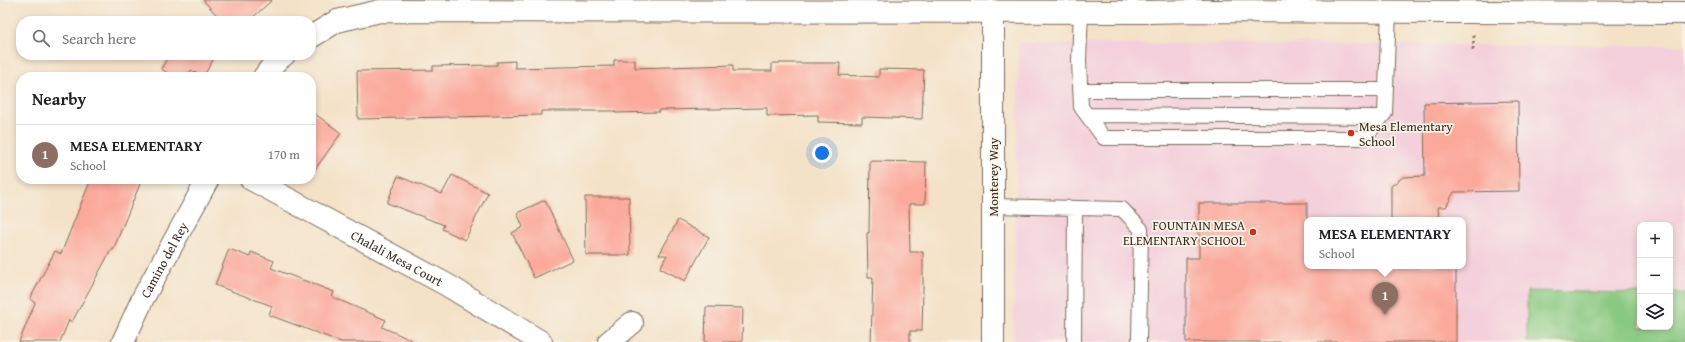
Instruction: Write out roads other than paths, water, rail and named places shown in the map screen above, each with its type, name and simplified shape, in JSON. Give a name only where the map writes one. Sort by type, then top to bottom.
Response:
[{"type":"street","points":[[316,34],[337,21],[380,11],[1081,12],[1197,5],[1389,11],[1506,6],[1685,13]]},
{"type":"street","name":"Monterey Way","points":[[992,342],[993,11]]},
{"type":"street","points":[[268,72],[278,60]]},
{"type":"street","name":"Camino del Rey","points":[[123,342],[143,298],[205,184]]},
{"type":"street","name":"Chalali Mesa Court","points":[[260,184],[448,284],[542,342]]},
{"type":"street","points":[[609,342],[632,324]]},
{"type":"lane","points":[[1081,12],[1079,60],[1081,107],[1104,138],[1364,138],[1385,113],[1389,11]]},
{"type":"lane","points":[[1080,90],[1386,90]]},
{"type":"lane","points":[[1088,115],[1382,117]]},
{"type":"lane","points":[[993,206],[1122,209],[1141,229],[1139,342]]},
{"type":"lane","points":[[1074,342],[1075,208]]},
{"type":"place","name":"Mesa Elementary School","points":[[1351,133]]},
{"type":"place","name":"FOUNTAIN MESA ELEMENTARY SCHOOL","points":[[1253,232]]},
{"type":"place","name":"MESA ELEMENTARY","points":[[1385,315]]}]
